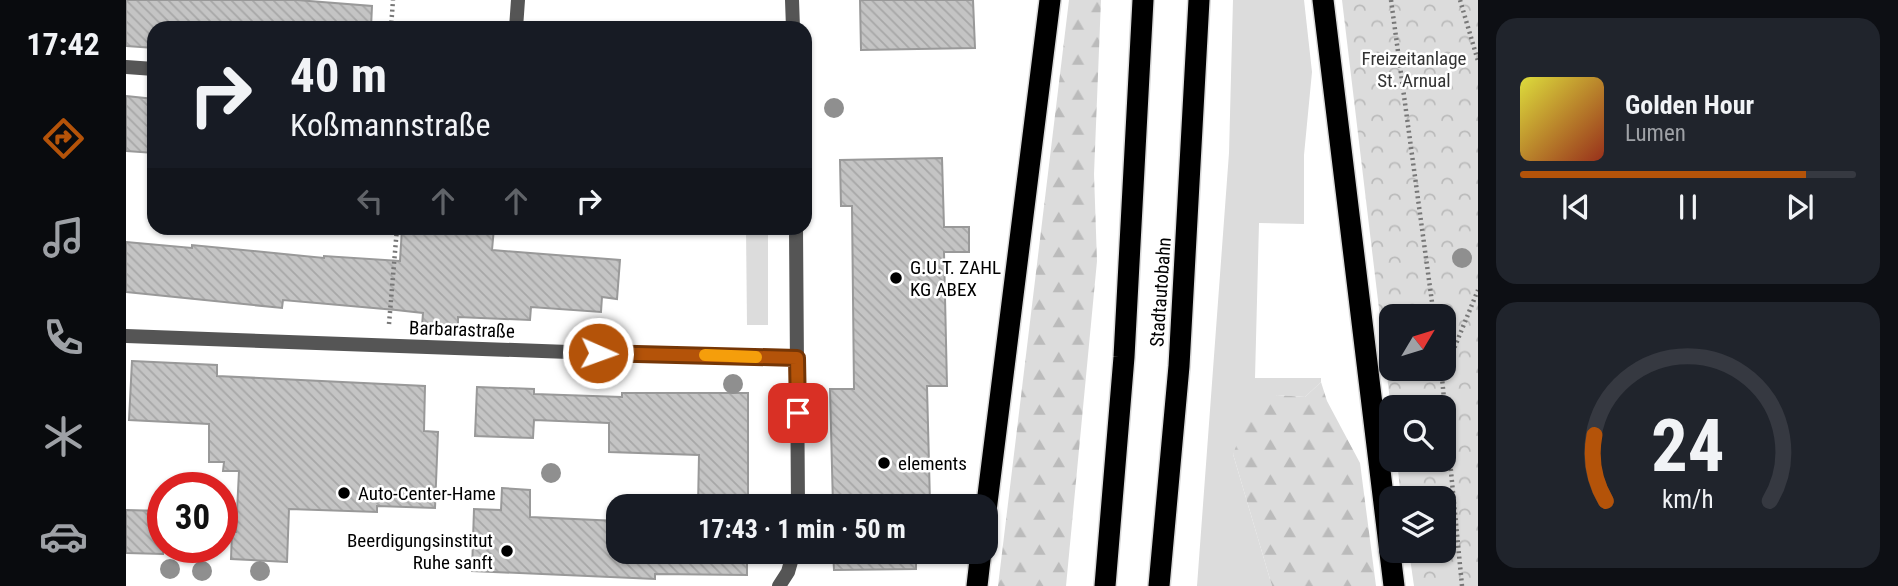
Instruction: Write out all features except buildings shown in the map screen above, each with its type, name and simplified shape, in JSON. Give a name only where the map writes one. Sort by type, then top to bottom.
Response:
[{"type":"highway","points":[[988,494],[1050,0]]},
{"type":"highway","name":"Stadtautobahn","points":[[1105,586],[1124,357],[1143,0]]},
{"type":"highway","name":"Stadtautobahn","points":[[1159,586],[1179,366],[1199,0]]},
{"type":"highway","points":[[1323,0],[1394,586]]},
{"type":"highway","points":[[977,586],[980,564]]},
{"type":"street","points":[[517,21],[519,0]]},
{"type":"street","points":[[792,0],[793,21]]},
{"type":"street","points":[[126,67],[147,68]]},
{"type":"street","points":[[796,235],[798,494]]},
{"type":"street","name":"Barbarastraße","points":[[126,336],[797,358]]},
{"type":"street","points":[[779,586],[790,564]]},
{"type":"path","points":[[392,21],[393,0]]},
{"type":"path","points":[[1391,0],[1432,304]]},
{"type":"path","points":[[1460,0],[1478,61]]},
{"type":"path","points":[[391,346],[397,235]]},
{"type":"path","points":[[1456,344],[1478,290]]},
{"type":"path","points":[[1442,382],[1462,586]]},
{"type":"green space","points":[[1069,0],[1101,0],[1094,174],[1097,261],[1066,586],[998,586]]},
{"type":"green space","points":[[1233,0],[1304,0],[1312,72],[1304,155],[1304,224],[1259,223],[1255,378],[1321,378],[1321,382],[1305,397],[1277,395],[1233,454],[1272,586],[1197,586],[1229,153]]},
{"type":"green space","name":"Freizeitanlage St. Arnual","points":[[1342,0],[1478,0],[1478,586],[1414,586],[1411,563],[1456,563],[1456,486],[1400,486],[1398,472],[1456,472],[1456,395],[1389,395],[1388,382],[1456,382],[1456,304],[1379,304],[1379,309]]},
{"type":"green space","points":[[746,235],[768,235],[768,325],[747,325]]},
{"type":"green space","points":[[1321,382],[1327,401],[1360,463],[1376,586],[1272,586],[1233,454],[1251,409],[1277,395],[1305,397]]},
{"type":"slow traffic","points":[[705,355],[756,357]]},
{"type":"place","name":"G.U.T. ZAHL KG ABEX","points":[[896,278]]},
{"type":"place","name":"elements","points":[[884,463]]},
{"type":"place","name":"Auto-Center-Hame","points":[[344,493]]},
{"type":"place","name":"Beerdigungsinstitut Ruhe sanft","points":[[507,551]]},
{"type":"route","points":[[598,353],[797,358],[798,413]]}]
